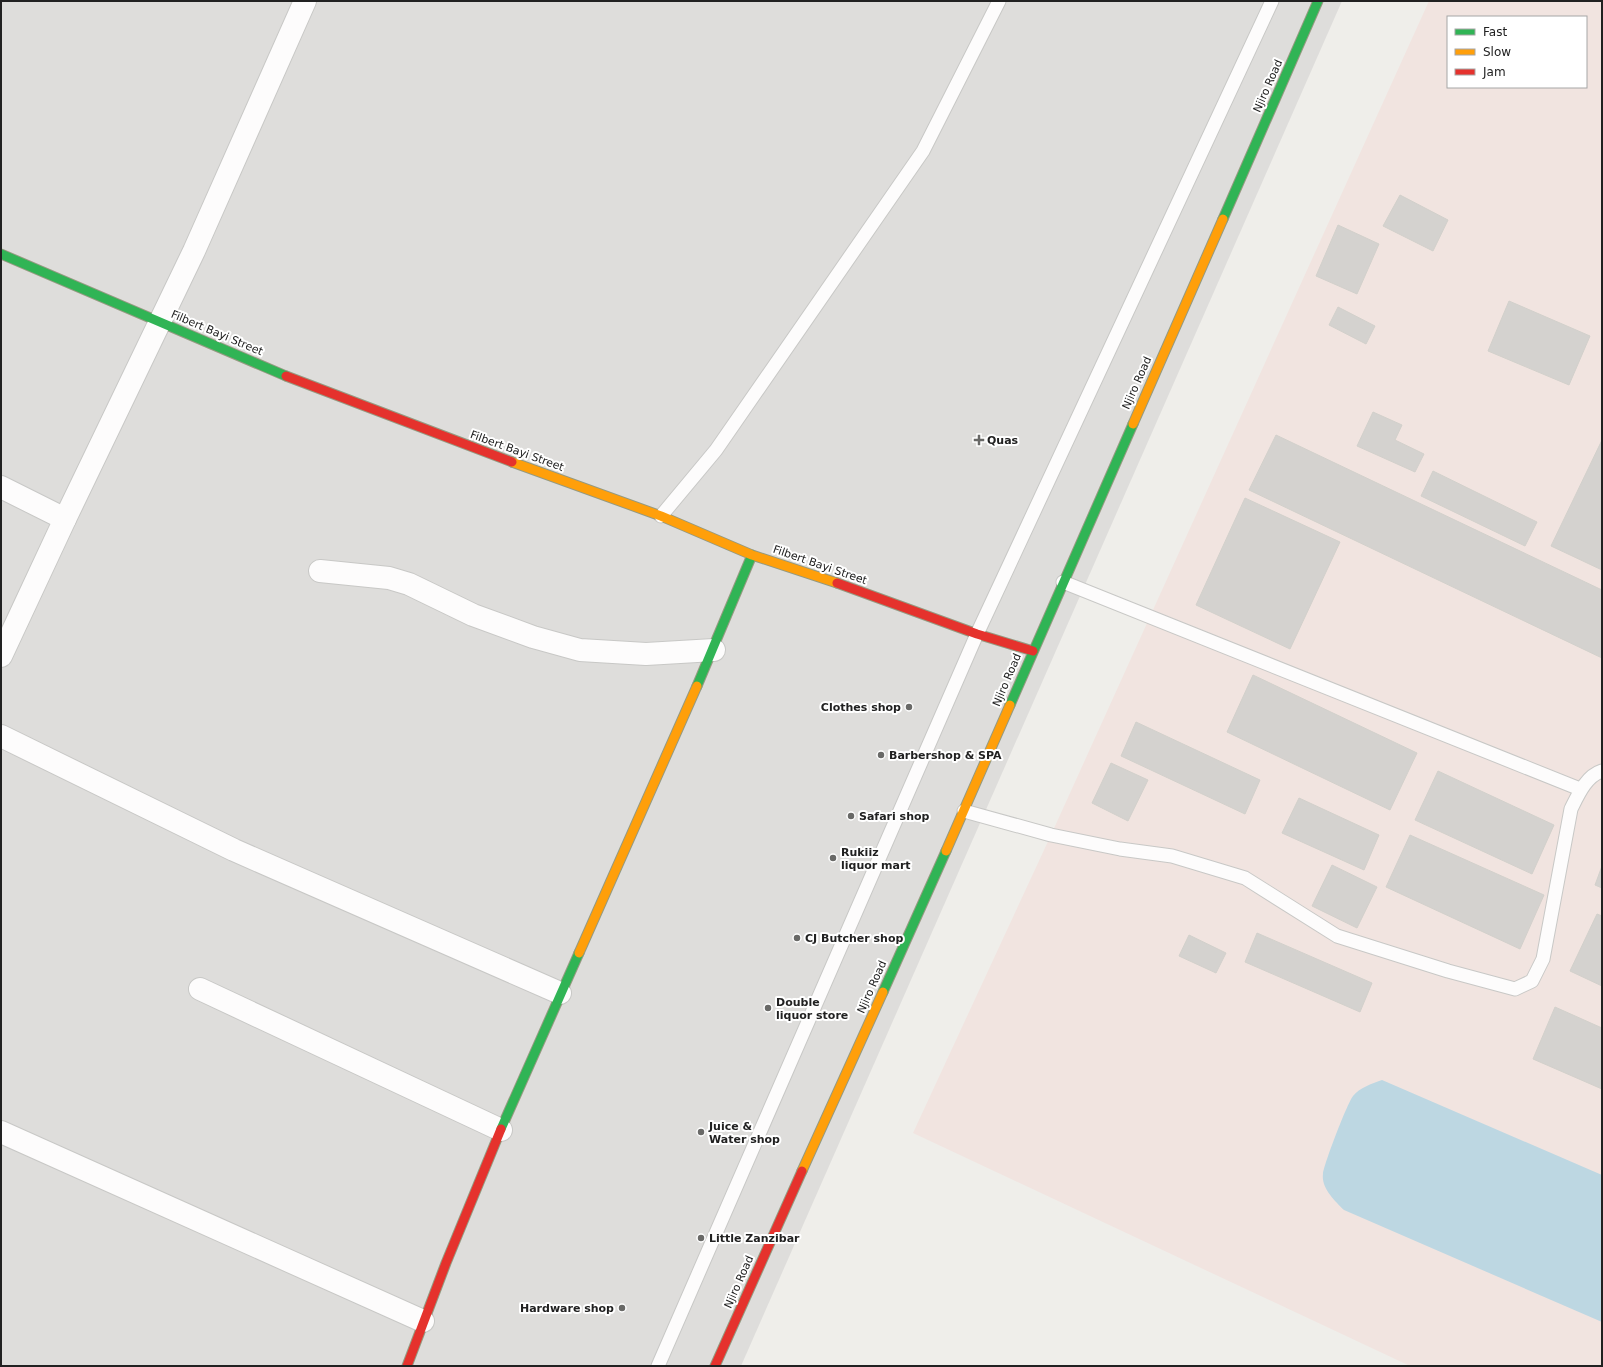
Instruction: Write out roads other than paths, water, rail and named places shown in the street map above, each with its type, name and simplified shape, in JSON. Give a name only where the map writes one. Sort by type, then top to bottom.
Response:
[{"type":"street","points":[[1,656],[65,518],[161,322],[305,1]]},
{"type":"street","name":"Njiro Road","points":[[715,1366],[964,811],[1318,1]]},
{"type":"street","name":"Filbert Bayi Street","points":[[1,254],[289,377],[397,419],[661,516],[752,555],[851,588],[977,634],[1033,651]]},
{"type":"street","points":[[1,487],[65,518]]},
{"type":"street","points":[[406,1366],[501,1130],[560,993],[714,650],[752,555]]},
{"type":"street","points":[[320,572],[389,578],[409,584],[473,615],[533,637],[580,650],[646,654],[714,650]]},
{"type":"street","points":[[1,736],[234,850],[560,993]]},
{"type":"street","points":[[200,989],[501,1130]]},
{"type":"street","points":[[1,1132],[423,1321]]},
{"type":"lane","points":[[661,516],[716,450],[923,151],[999,1]]},
{"type":"lane","points":[[658,1366],[977,634],[1272,1]]},
{"type":"lane","points":[[1063,582],[1580,789]]},
{"type":"lane","points":[[964,811],[1051,835],[1120,849],[1172,856],[1245,878],[1337,936],[1448,971],[1515,989],[1532,981],[1543,959],[1571,809],[1580,789],[1597,772],[1602,771]]},
{"type":"water","points":[[1382,1080],[1602,1175],[1602,1322],[1344,1210],[1337,1203],[1326,1189],[1323,1179],[1324,1168],[1331,1147],[1353,1096],[1362,1088]]},
{"type":"place","name":"Quas","points":[[979,440]]},
{"type":"place","name":"Clothes shop","points":[[909,707]]},
{"type":"place","name":"Barbershop & SPA","points":[[881,755]]},
{"type":"place","name":"Safari shop","points":[[851,816]]},
{"type":"place","name":"Rukiiz liquor mart","points":[[833,858]]},
{"type":"place","name":"CJ Butcher shop","points":[[797,938]]},
{"type":"place","name":"Double liquor store","points":[[768,1008]]},
{"type":"place","name":"Juice & Water shop","points":[[701,1132]]},
{"type":"place","name":"Little Zanzibar","points":[[701,1238]]},
{"type":"place","name":"Hardware shop","points":[[622,1308]]}]
